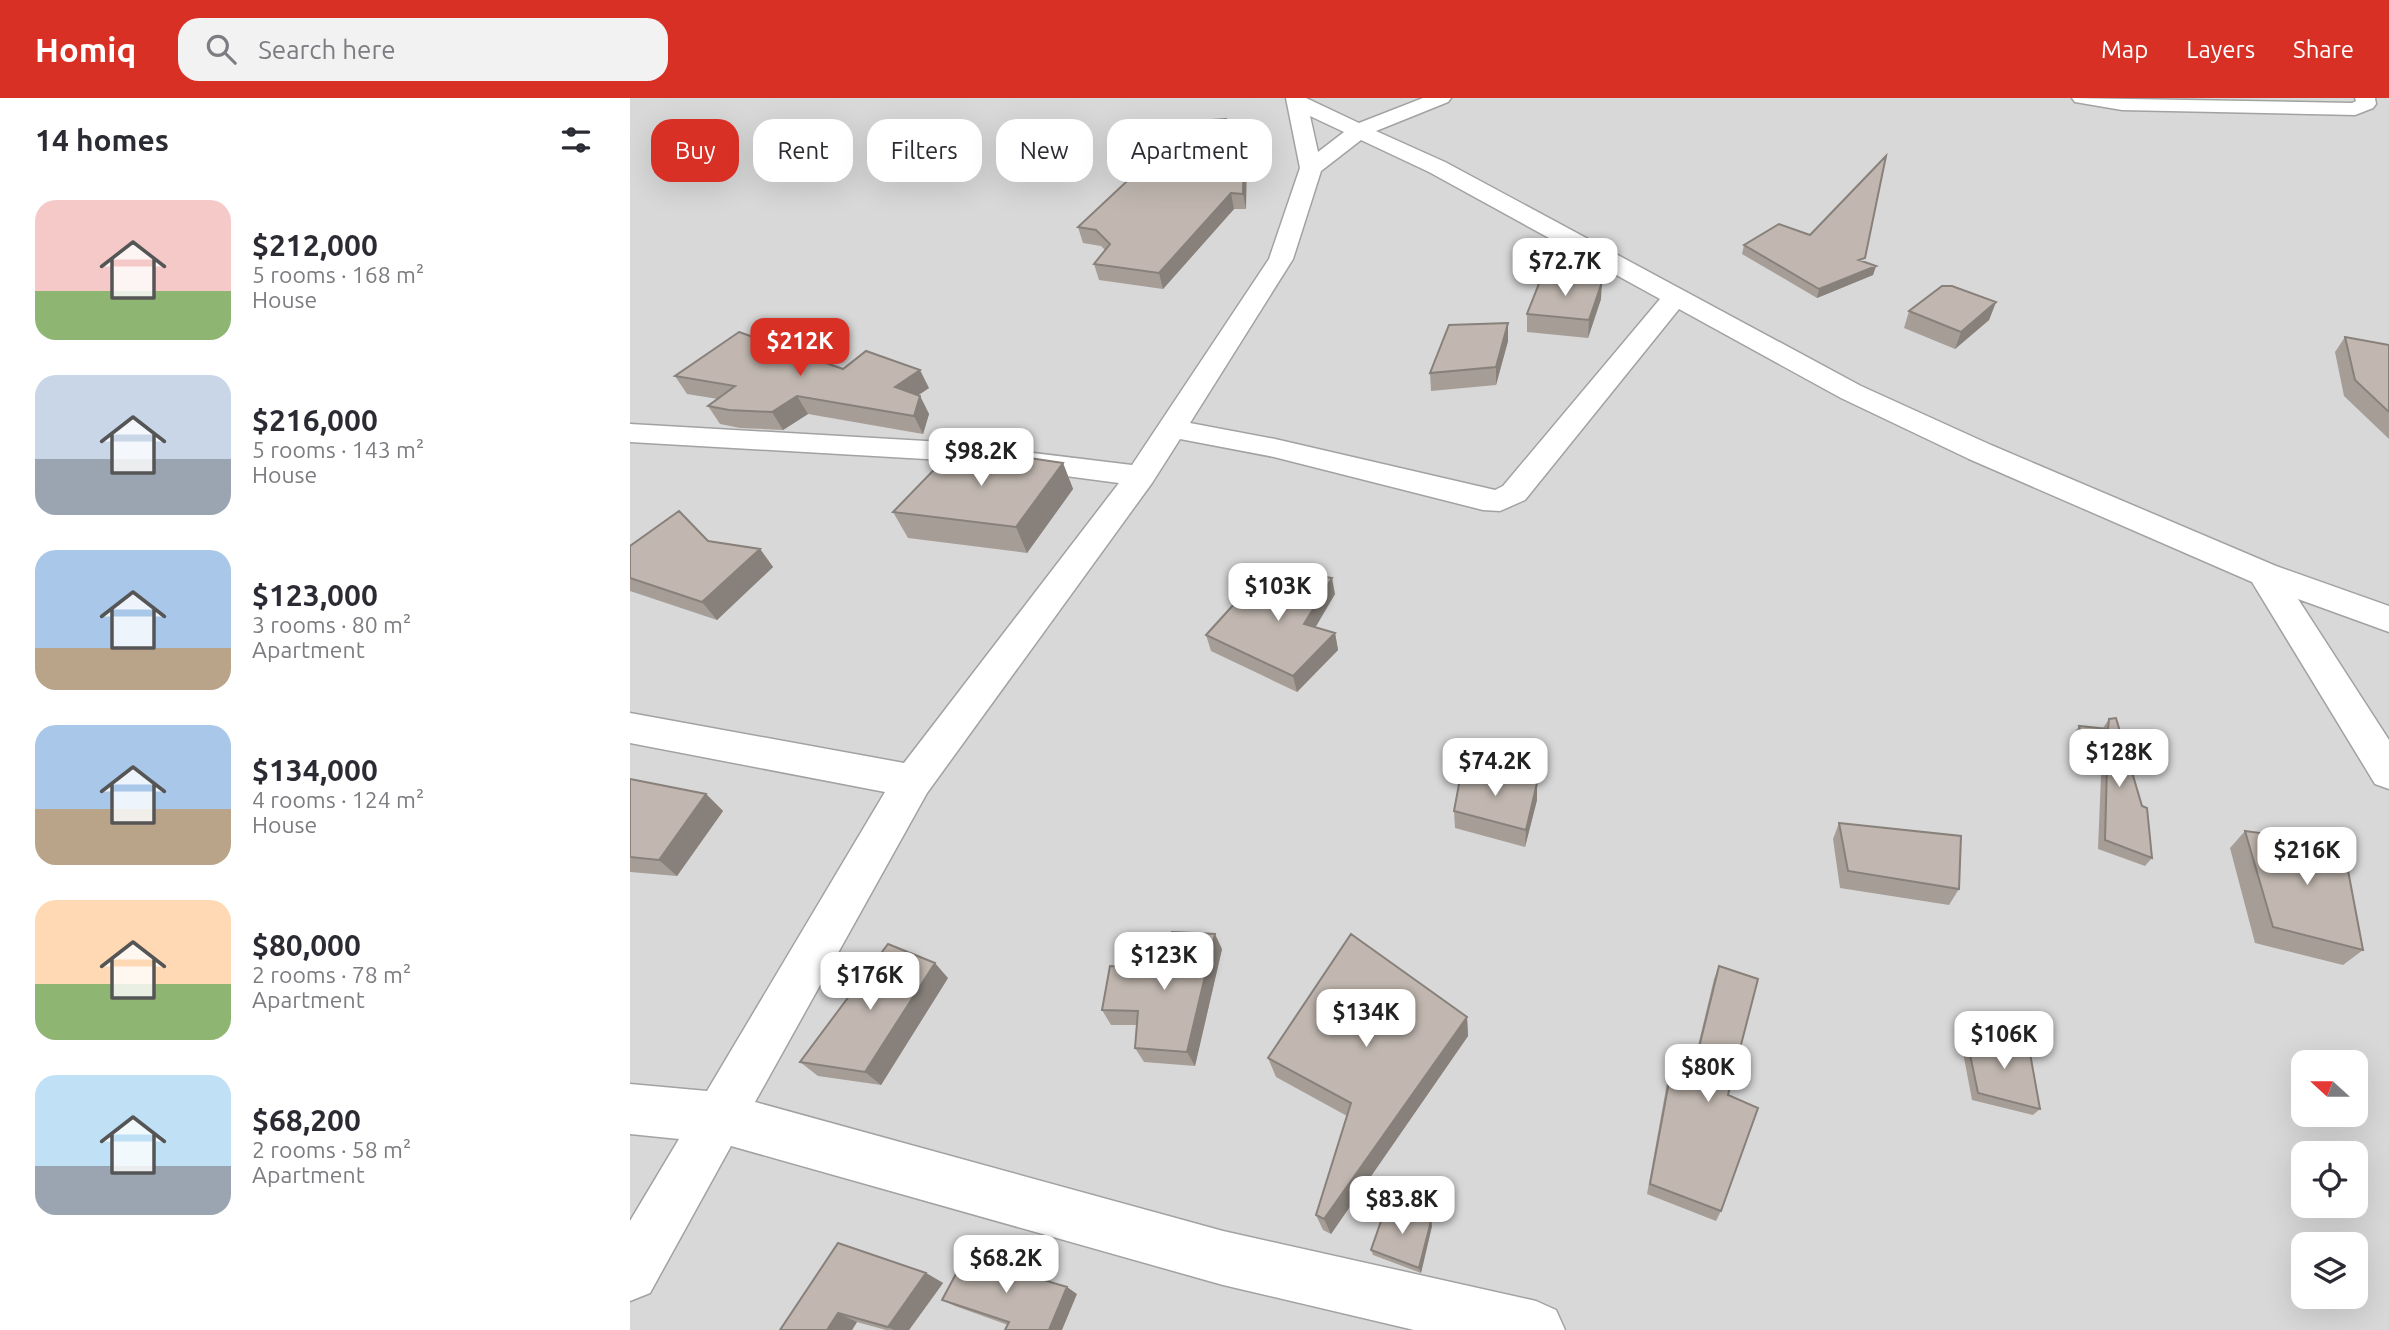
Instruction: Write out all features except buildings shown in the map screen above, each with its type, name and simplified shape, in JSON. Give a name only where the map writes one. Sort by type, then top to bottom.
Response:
[{"type":"street","points":[[1311,168],[1360,130],[1441,98]]},
{"type":"street","points":[[2082,98],[2122,104],[2355,109],[2366,104],[2365,98]]},
{"type":"street","points":[[1297,100],[1437,167],[1851,392],[1980,452],[2264,574],[2389,619]]},
{"type":"street","points":[[630,1273],[913,781],[1141,476],[1281,259],[1311,168],[1297,100]]},
{"type":"street","points":[[1172,428],[1275,448],[1483,500],[1500,501],[1514,493],[1675,297]]},
{"type":"street","points":[[630,455],[644,433],[943,450],[1141,476]]},
{"type":"street","points":[[2264,574],[2389,773]]},
{"type":"street","points":[[630,728],[913,781]]},
{"type":"street","points":[[630,1109],[721,1118],[1223,1258],[1536,1330]]},
{"type":"shaded area","points":[[630,98],[2389,98],[2389,1330],[630,1330]]}]
